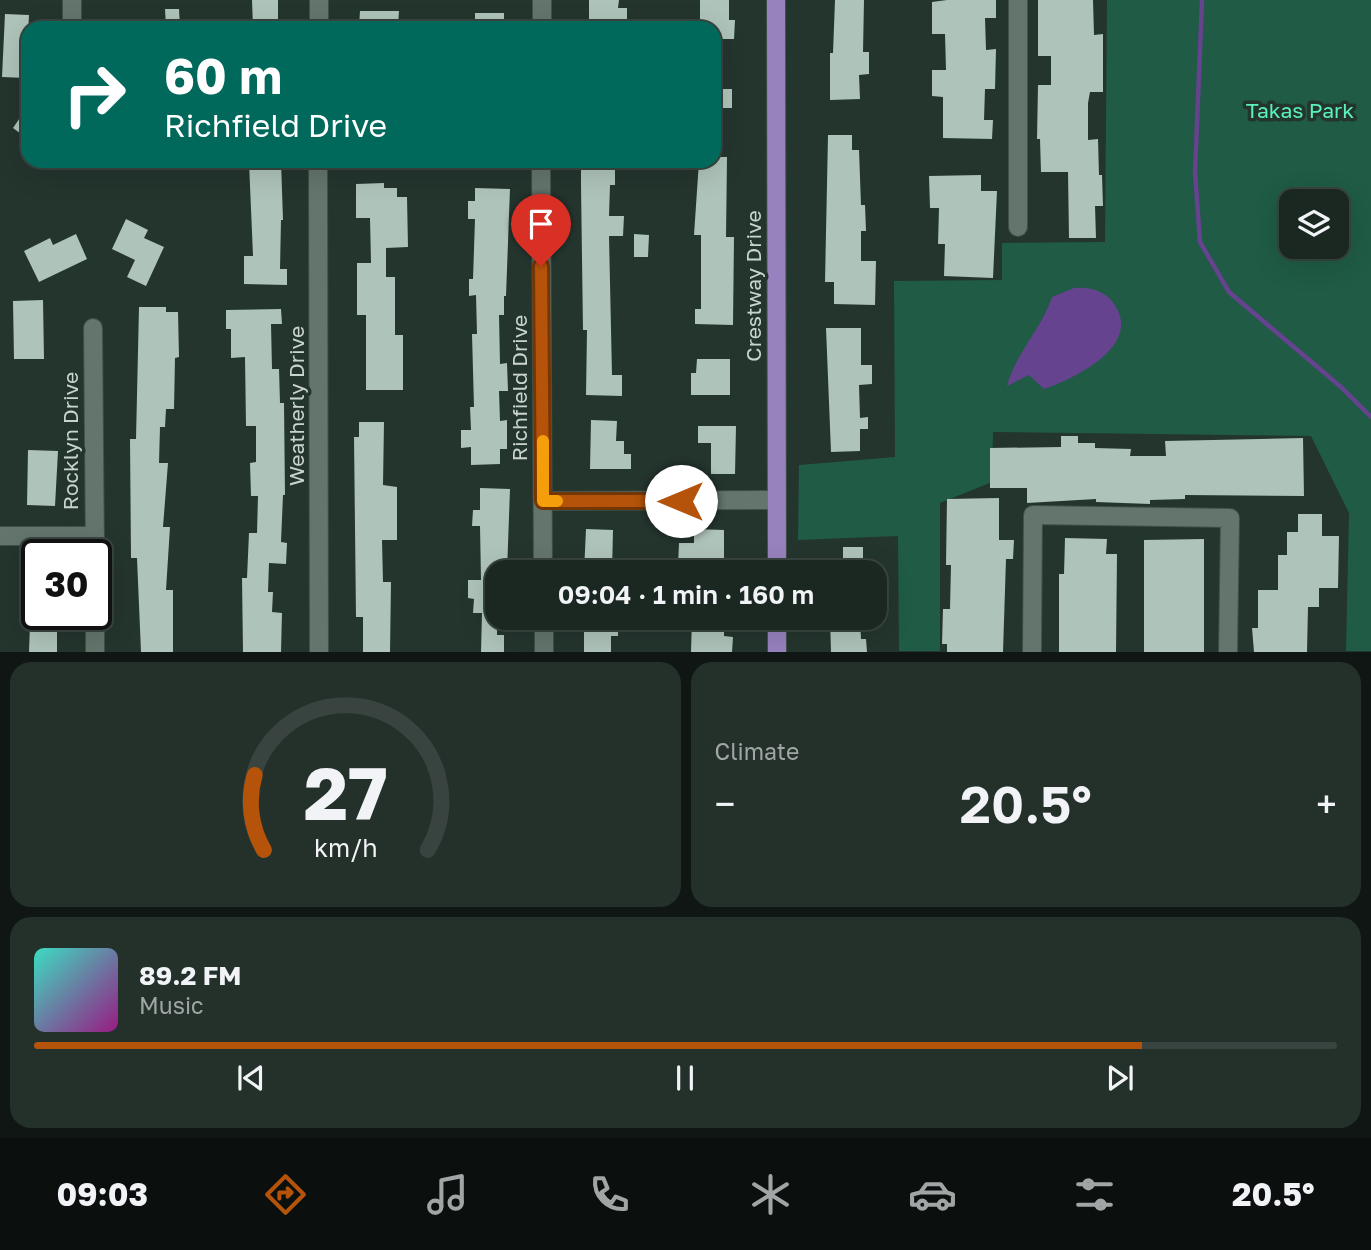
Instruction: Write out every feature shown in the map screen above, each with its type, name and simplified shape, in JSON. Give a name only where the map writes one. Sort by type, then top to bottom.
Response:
[{"type":"main road","name":"Crestway Drive","points":[[776,0],[776,560]]},
{"type":"main road","points":[[777,630],[777,652]]},
{"type":"street","points":[[72,0],[72,21]]},
{"type":"street","points":[[319,0],[319,21]]},
{"type":"street","points":[[542,0],[542,21]]},
{"type":"street","points":[[1018,0],[1018,227]]},
{"type":"street","name":"Weatherly Drive","points":[[318,168],[319,652]]},
{"type":"street","name":"Richfield Drive","points":[[541,168],[543,560]]},
{"type":"street","name":"Rocklyn Drive","points":[[93,328],[95,536]]},
{"type":"street","points":[[543,501],[776,500]]},
{"type":"street","points":[[1032,652],[1034,515],[1230,518],[1228,652]]},
{"type":"street","points":[[0,536],[95,536]]},
{"type":"street","points":[[95,630],[95,652]]},
{"type":"street","points":[[544,630],[544,652]]},
{"type":"green space","name":"Takas Park","points":[[1107,0],[1371,0],[1371,651],[1346,651],[1349,513],[1311,436],[993,432],[992,482],[940,503],[940,651],[899,651],[898,536],[798,540],[799,465],[895,457],[894,281],[1002,280],[1002,243],[1105,242]]},
{"type":"shaded area","points":[[1074,288],[1098,291],[1108,297],[1116,307],[1121,322],[1119,335],[1112,348],[1086,369],[1044,389],[1029,375],[1007,386],[1016,363],[1052,297]]},
{"type":"building","points":[[252,0],[278,0],[278,21],[253,21]]},
{"type":"building","points":[[589,0],[619,0],[618,8],[627,8],[627,21],[589,21]]},
{"type":"building","points":[[700,0],[729,0],[729,20],[735,20],[734,39],[721,39],[721,21],[700,21]]},
{"type":"building","points":[[835,0],[864,0],[863,52],[869,52],[869,74],[859,75],[860,99],[830,100],[830,53],[833,53]]},
{"type":"building","points":[[996,0],[996,18],[985,18],[986,50],[996,49],[995,89],[985,89],[984,120],[993,120],[992,139],[943,138],[943,97],[932,96],[932,70],[946,70],[945,34],[932,34],[932,2]]},
{"type":"building","points":[[1038,0],[1093,0],[1094,35],[1103,34],[1103,92],[1090,92],[1088,103],[1088,140],[1098,139],[1099,175],[1102,175],[1103,206],[1095,206],[1096,238],[1069,238],[1068,172],[1041,172],[1040,139],[1037,139],[1038,85],[1051,85],[1051,56],[1038,56]]},
{"type":"building","points":[[165,9],[179,9],[180,21],[166,21]]},
{"type":"building","points":[[360,11],[399,11],[398,21],[359,21]]},
{"type":"building","points":[[475,13],[504,13],[504,21],[475,21]]},
{"type":"building","points":[[5,14],[29,15],[29,21],[21,21],[21,78],[2,77]]},
{"type":"building","points":[[721,89],[732,89],[732,108],[721,108]]},
{"type":"building","points":[[21,116],[21,134],[13,128]]},
{"type":"building","points":[[828,135],[852,135],[852,150],[859,150],[861,205],[865,205],[866,231],[861,231],[861,261],[876,261],[875,305],[834,304],[834,282],[825,282]]},
{"type":"building","points":[[721,157],[727,157],[726,237],[734,237],[733,325],[695,324],[695,309],[701,309],[701,235],[694,235],[699,168],[721,168]]},
{"type":"building","points":[[249,168],[281,168],[283,220],[280,269],[287,269],[287,285],[244,284],[244,256],[253,256]]},
{"type":"building","points":[[581,168],[615,168],[615,185],[610,185],[609,216],[624,216],[623,236],[609,236],[612,375],[622,375],[622,396],[586,395],[587,330],[583,330]]},
{"type":"building","points":[[981,175],[981,191],[997,191],[993,278],[944,276],[945,244],[938,244],[939,208],[930,208],[929,176]]},
{"type":"building","points":[[384,183],[384,188],[397,188],[397,197],[407,197],[408,247],[386,248],[386,277],[395,277],[395,335],[403,335],[403,390],[366,390],[366,315],[357,315],[357,263],[371,263],[370,218],[356,218],[356,184]]},
{"type":"building","points":[[475,188],[510,189],[506,296],[504,315],[499,315],[500,364],[507,363],[508,391],[499,391],[500,421],[507,420],[507,449],[500,449],[500,464],[471,465],[471,447],[461,448],[461,430],[471,430],[470,407],[474,407],[472,334],[477,334],[476,295],[469,296],[469,279],[473,279],[475,219],[468,219],[468,201],[475,201]]},
{"type":"building","points":[[126,219],[148,230],[144,238],[164,247],[146,286],[127,277],[135,260],[112,249]]},
{"type":"building","points":[[76,234],[87,259],[39,282],[24,251],[50,238],[53,245]]},
{"type":"building","points":[[634,234],[649,235],[648,257],[634,257]]},
{"type":"building","points":[[43,300],[44,359],[14,359],[13,301]]},
{"type":"building","points":[[139,307],[166,307],[166,312],[178,312],[179,357],[175,358],[174,409],[166,409],[165,427],[160,427],[159,463],[168,463],[163,527],[170,527],[166,590],[173,590],[173,652],[141,652],[137,558],[131,558],[130,439],[136,439]]},
{"type":"building","points":[[281,309],[282,324],[271,324],[272,369],[279,369],[280,403],[284,403],[285,495],[281,542],[287,543],[286,564],[269,563],[268,592],[273,592],[272,612],[282,613],[281,652],[243,652],[242,578],[247,578],[249,533],[257,533],[258,496],[251,496],[250,463],[256,462],[256,426],[246,426],[245,357],[231,358],[231,329],[226,329],[226,310]]},
{"type":"building","points":[[826,328],[861,328],[861,365],[872,365],[872,384],[859,385],[860,418],[868,417],[868,429],[860,429],[860,451],[831,452]]},
{"type":"building","points":[[697,359],[730,359],[730,395],[691,395],[691,373],[696,373]]},
{"type":"building","points":[[591,420],[617,421],[616,441],[624,441],[624,454],[631,454],[631,469],[590,469]]},
{"type":"building","points":[[359,422],[384,422],[383,485],[397,487],[397,540],[382,540],[383,582],[391,582],[390,652],[363,652],[363,617],[356,617],[354,437],[359,437]]},
{"type":"building","points":[[698,426],[736,426],[735,474],[711,474],[711,443],[698,443]]},
{"type":"building","points":[[1061,436],[1078,436],[1078,443],[1095,443],[1095,448],[1131,449],[1130,456],[1166,456],[1165,441],[1303,438],[1304,496],[1185,495],[1185,499],[1150,500],[1150,504],[1096,502],[1096,499],[1027,503],[1027,488],[990,488],[990,448],[1061,447]]},
{"type":"building","points":[[28,450],[58,451],[55,506],[27,505]]},
{"type":"building","points":[[480,488],[510,489],[507,560],[485,560],[485,630],[497,630],[497,635],[504,635],[504,652],[481,652],[482,613],[473,613],[474,599],[468,598],[468,580],[481,580],[480,526],[472,526],[473,510],[480,510]]},
{"type":"building","points":[[999,498],[999,540],[1014,540],[1013,559],[1006,559],[1003,652],[947,652],[947,644],[942,644],[943,609],[950,609],[951,565],[946,565],[947,499]]},
{"type":"building","points":[[1298,514],[1322,514],[1322,536],[1339,536],[1338,588],[1319,588],[1319,607],[1308,607],[1307,652],[1254,652],[1252,628],[1258,628],[1258,590],[1278,590],[1278,555],[1287,555],[1287,532],[1298,532]]},
{"type":"building","points":[[586,529],[613,530],[612,560],[585,560]]},
{"type":"building","points":[[694,529],[724,530],[724,560],[678,560],[679,543],[694,543]]},
{"type":"building","points":[[1065,538],[1107,539],[1106,554],[1117,554],[1116,652],[1059,652],[1059,574],[1064,574]]},
{"type":"building","points":[[1204,539],[1204,652],[1144,652],[1144,540]]},
{"type":"building","points":[[843,547],[863,547],[863,560],[843,560]]},
{"type":"building","points":[[30,630],[57,630],[57,652],[29,652]]},
{"type":"building","points":[[584,630],[618,630],[618,636],[611,636],[611,652],[584,652]]},
{"type":"building","points":[[692,630],[724,630],[724,636],[733,637],[732,652],[691,652]]},
{"type":"building","points":[[830,630],[861,630],[861,639],[866,639],[867,652],[831,652]]},
{"type":"waterway","points":[[1202,0],[1195,172],[1200,242],[1229,292],[1341,387],[1371,417]]},
{"type":"slow traffic","points":[[543,441],[543,501],[557,501]]},
{"type":"route","points":[[541,266],[543,501],[681,501]]}]
